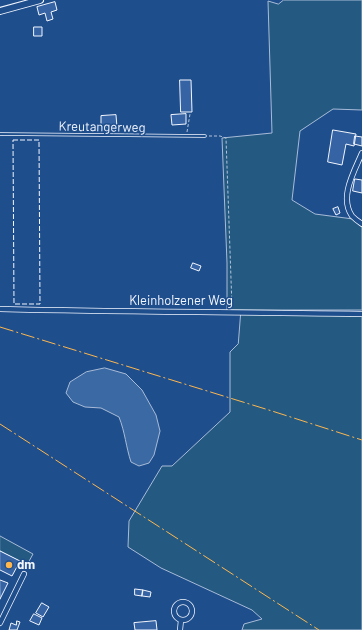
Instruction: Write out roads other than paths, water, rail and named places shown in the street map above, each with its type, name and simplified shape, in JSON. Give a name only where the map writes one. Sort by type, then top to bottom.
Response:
[{"type":"main road","points":[[0,12],[40,0]]},
{"type":"street","points":[[362,153],[348,188],[347,202],[352,216],[362,224]]},
{"type":"street","name":"Kleinholzener Weg","points":[[0,309],[362,314]]},
{"type":"street","points":[[0,624],[24,574]]},
{"type":"street","points":[[185,602],[190,605],[192,610],[191,616],[186,620],[181,620],[176,617],[174,612],[175,606],[179,603],[185,602]]},
{"type":"street","points":[[180,630],[181,620]]},
{"type":"lane","name":"Kreutangerweg","points":[[0,134],[205,136]]},
{"type":"place","name":"dm","points":[[9,565]]}]
